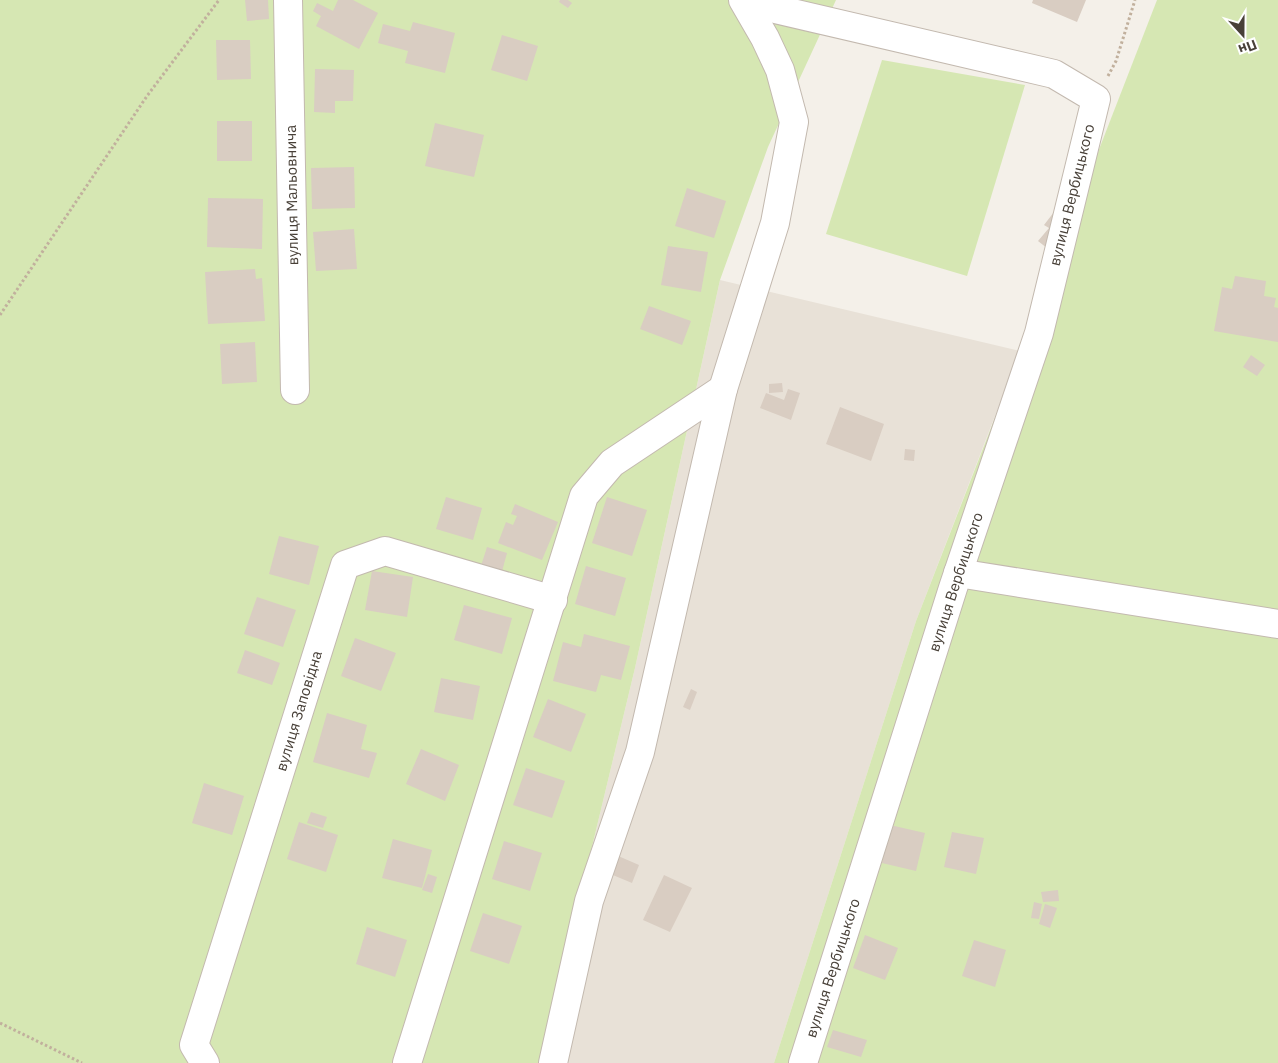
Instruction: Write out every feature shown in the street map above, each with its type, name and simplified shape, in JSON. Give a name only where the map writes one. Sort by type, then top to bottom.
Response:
[{"type":"street","name":"вулиця Мальовнича","points":[[288,0],[295,390]]},
{"type":"street","points":[[553,1063],[589,901],[640,752],[723,389],[775,223],[794,122],[780,70],[749,9],[762,6],[1054,74],[1096,98]]},
{"type":"street","name":"вулиця Вербицького","points":[[803,1063],[958,573],[1039,333],[1096,98]]},
{"type":"street","points":[[407,1063],[584,496],[612,463],[723,389]]},
{"type":"street","name":"вулиця Заповідна","points":[[205,1063],[194,1045],[345,565],[385,551],[553,600]]},
{"type":"street","points":[[958,573],[1278,624]]},
{"type":"path","points":[[0,315],[147,96],[219,0]]},
{"type":"path","points":[[1096,98],[1116,61],[1135,0]]},
{"type":"path","points":[[0,1023],[82,1063]]},
{"type":"shaded area","points":[[720,280],[1020,351],[916,621],[774,1063],[540,1063],[635,668]]},
{"type":"green space","points":[[0,0],[836,0],[768,147],[720,280],[635,668],[540,1063],[0,1063]]},
{"type":"green space","points":[[1157,0],[1278,0],[1278,1063],[774,1063],[916,621]]},
{"type":"green space","points":[[882,60],[1025,85],[967,276],[826,234]]},
{"type":"building","points":[[245,0],[268,0],[269,19],[247,21]]},
{"type":"building","points":[[338,0],[353,0],[378,13],[359,49],[316,26],[321,16],[313,11],[317,3],[333,11]]},
{"type":"building","points":[[560,0],[568,0],[572,3],[568,8],[559,2]]},
{"type":"building","points":[[1033,0],[1086,0],[1077,22],[1032,3]]},
{"type":"building","points":[[413,22],[455,33],[445,73],[405,63],[408,51],[378,43],[383,24],[410,31]]},
{"type":"building","points":[[502,35],[538,46],[527,81],[491,70]]},
{"type":"building","points":[[216,40],[250,40],[251,79],[217,80]]},
{"type":"building","points":[[315,69],[354,70],[353,101],[335,101],[335,113],[314,112]]},
{"type":"building","points":[[217,121],[252,121],[252,161],[217,161]]},
{"type":"building","points":[[435,123],[484,135],[474,177],[425,166]]},
{"type":"building","points":[[354,167],[355,208],[312,209],[311,168]]},
{"type":"building","points":[[687,188],[726,201],[714,238],[675,226]]},
{"type":"building","points":[[208,198],[263,199],[262,249],[207,247]]},
{"type":"building","points":[[1054,212],[1072,226],[1052,252],[1038,241],[1049,228],[1044,225]]},
{"type":"building","points":[[354,229],[357,269],[316,271],[313,232]]},
{"type":"building","points":[[668,246],[708,252],[701,292],[661,285]]},
{"type":"building","points":[[255,269],[256,279],[262,278],[265,321],[208,324],[205,272]]},
{"type":"building","points":[[1235,276],[1266,281],[1264,296],[1276,298],[1274,307],[1278,308],[1278,342],[1214,331],[1222,287],[1232,289]]},
{"type":"building","points":[[649,306],[691,321],[682,345],[640,329]]},
{"type":"building","points":[[255,342],[257,382],[222,384],[220,344]]},
{"type":"building","points":[[1251,355],[1265,365],[1257,376],[1243,367]]},
{"type":"building","points":[[782,383],[783,392],[769,393],[769,384]]},
{"type":"building","points":[[788,389],[800,393],[791,420],[760,408],[766,393],[784,400]]},
{"type":"building","points":[[840,407],[884,424],[871,461],[826,444]]},
{"type":"building","points":[[905,449],[915,450],[914,461],[904,460]]},
{"type":"building","points":[[446,497],[482,508],[473,540],[436,529]]},
{"type":"building","points":[[607,497],[647,510],[632,556],[592,543]]},
{"type":"building","points":[[515,504],[558,522],[542,560],[498,543],[506,522],[513,525],[517,516],[511,514]]},
{"type":"building","points":[[279,536],[319,546],[309,585],[269,574]]},
{"type":"building","points":[[487,547],[507,553],[501,575],[480,569]]},
{"type":"building","points":[[586,566],[626,578],[615,616],[575,604]]},
{"type":"building","points":[[372,571],[413,577],[407,617],[365,610]]},
{"type":"building","points":[[257,597],[296,610],[283,647],[244,634]]},
{"type":"building","points":[[464,605],[512,618],[502,654],[454,640]]},
{"type":"building","points":[[584,634],[630,646],[621,680],[601,675],[596,692],[553,681],[563,642],[581,647]]},
{"type":"building","points":[[355,638],[396,653],[381,691],[341,676]]},
{"type":"building","points":[[245,650],[280,663],[272,685],[237,673]]},
{"type":"building","points":[[441,678],[480,686],[473,720],[434,712]]},
{"type":"building","points":[[691,689],[697,692],[690,710],[683,707]]},
{"type":"building","points":[[548,699],[586,714],[571,752],[533,737]]},
{"type":"building","points":[[327,713],[367,725],[361,749],[377,753],[369,778],[313,762]]},
{"type":"building","points":[[421,749],[459,765],[445,801],[406,784]]},
{"type":"building","points":[[526,768],[565,781],[552,818],[513,805]]},
{"type":"building","points":[[204,783],[244,796],[232,835],[192,823]]},
{"type":"building","points":[[311,812],[327,817],[323,828],[307,823]]},
{"type":"building","points":[[299,822],[338,835],[326,872],[287,859]]},
{"type":"building","points":[[890,825],[925,833],[916,871],[882,863]]},
{"type":"building","points":[[952,832],[984,838],[976,874],[944,867]]},
{"type":"building","points":[[393,839],[432,850],[422,888],[382,878]]},
{"type":"building","points":[[504,841],[542,853],[530,891],[492,879]]},
{"type":"building","points":[[616,855],[639,865],[632,883],[608,873]]},
{"type":"building","points":[[428,874],[437,877],[432,893],[422,890]]},
{"type":"building","points":[[664,875],[692,888],[670,932],[643,920]]},
{"type":"building","points":[[1058,890],[1059,901],[1043,902],[1041,892]]},
{"type":"building","points":[[1034,902],[1042,904],[1039,919],[1031,918]]},
{"type":"building","points":[[1045,904],[1057,908],[1050,928],[1039,924]]},
{"type":"building","points":[[483,913],[522,926],[509,964],[470,951]]},
{"type":"building","points":[[367,927],[407,940],[395,977],[356,964]]},
{"type":"building","points":[[865,935],[898,948],[885,980],[853,968]]},
{"type":"building","points":[[974,940],[1006,950],[995,987],[962,976]]},
{"type":"building","points":[[833,1030],[867,1040],[861,1057],[827,1047]]}]
